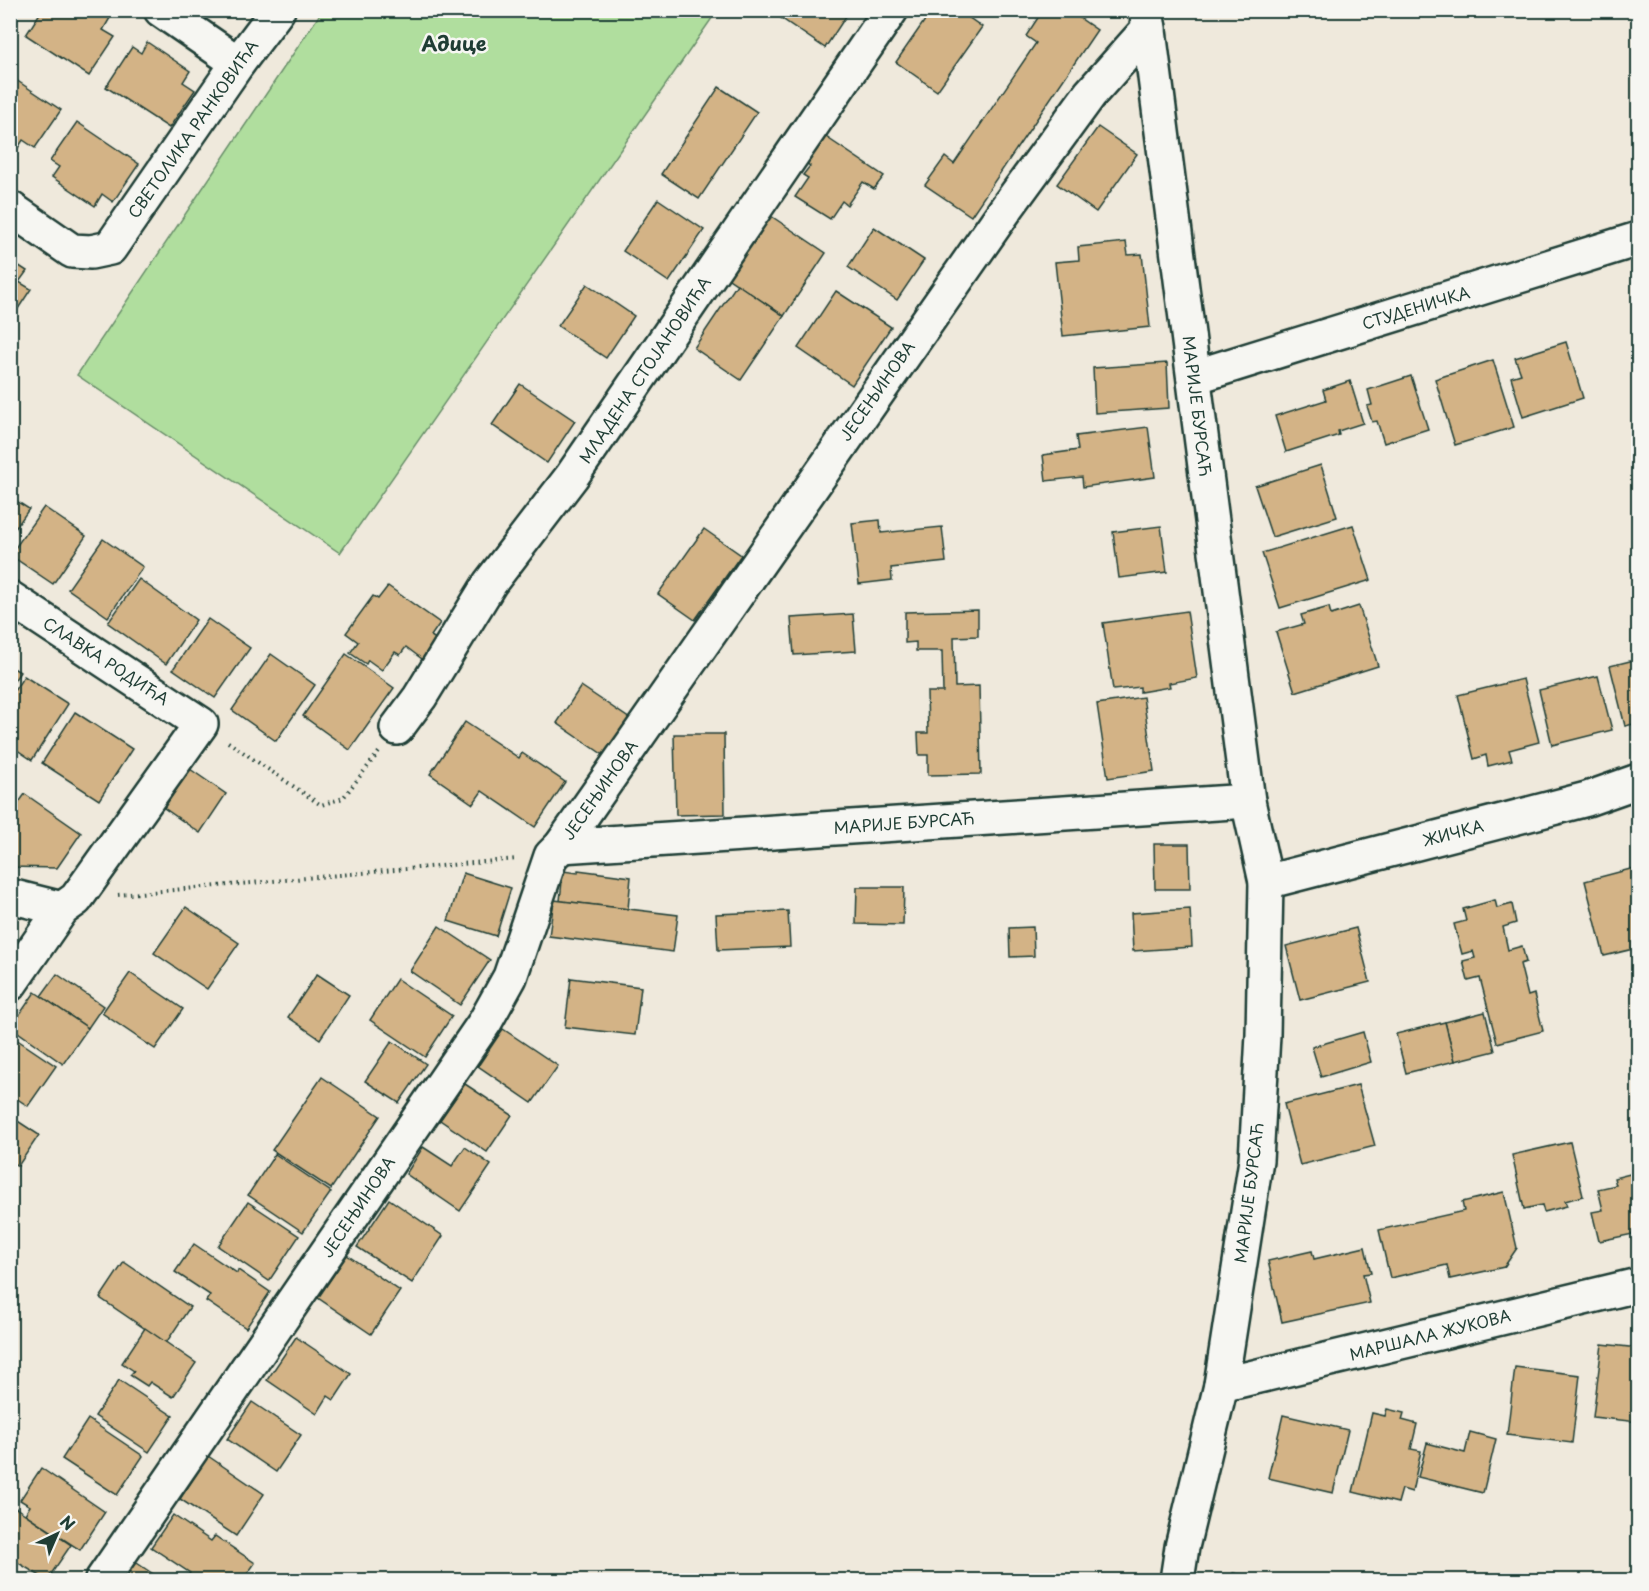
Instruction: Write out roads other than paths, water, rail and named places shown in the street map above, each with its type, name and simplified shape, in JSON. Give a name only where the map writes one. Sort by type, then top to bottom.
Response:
[{"type":"street","points":[[161,10],[238,63]]},
{"type":"street","name":"СВЕТОЛИКА РАНКОВИЋА","points":[[10,208],[72,251],[91,252],[110,248],[238,63],[278,10]]},
{"type":"street","name":"МЛАДЕНА СТОЈАНОВИЋА","points":[[397,728],[420,697],[490,583],[578,466],[891,10]]},
{"type":"street","name":"МАРИЈЕ БУРСАЋ","points":[[1147,19],[1248,801],[1266,882],[1263,1035],[1256,1160],[1221,1385],[1182,1547],[1177,1581]]},
{"type":"street","name":"ЈЕСЕЊИНОВА","points":[[102,1581],[485,1022],[510,977],[556,851],[1008,206],[1147,19]]},
{"type":"street","name":"СТУДЕНИЧКА","points":[[1194,377],[1638,239]]},
{"type":"street","name":"СЛАВКА РОДИЋА","points":[[10,598],[201,724],[69,904]]},
{"type":"street","name":"ЖИЧКА","points":[[1266,882],[1587,799],[1638,781]]},
{"type":"street","name":"МАРИЈЕ БУРСАЋ","points":[[556,851],[1248,801]]},
{"type":"street","points":[[10,896],[69,904],[10,984]]},
{"type":"street","name":"МАРШАЛА ЖУКОВА","points":[[1221,1385],[1638,1285]]},
{"type":"district","name":"Адице","points":[[454,44]]}]
